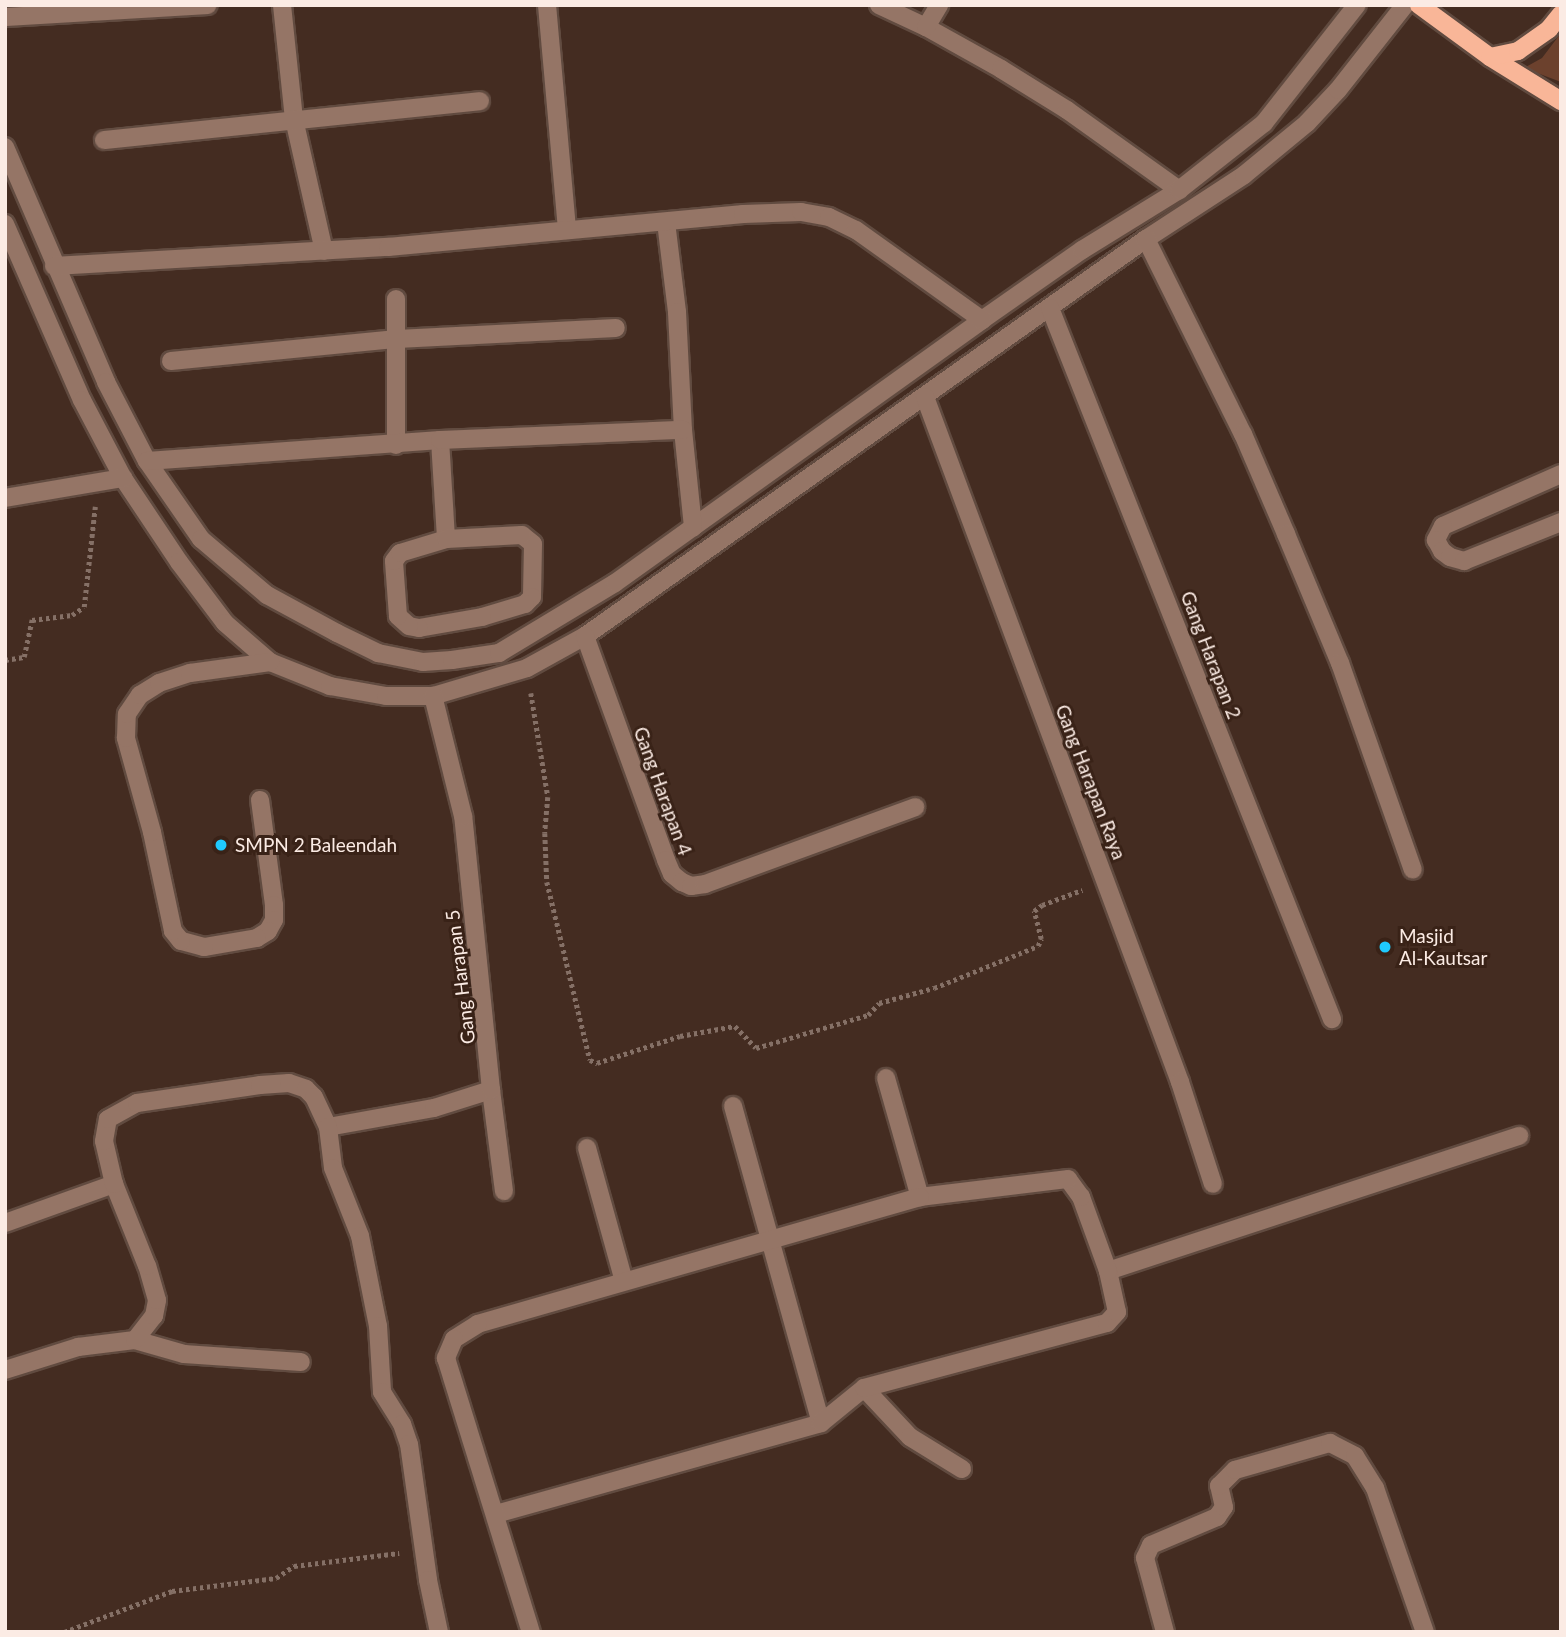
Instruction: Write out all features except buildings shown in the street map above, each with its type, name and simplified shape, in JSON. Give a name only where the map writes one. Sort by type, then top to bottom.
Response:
[{"type":"main road","points":[[1419,5],[1490,57],[1561,101]]},
{"type":"main road","points":[[1490,57],[1518,51],[1549,29],[1561,14]]},
{"type":"street","points":[[5,17],[208,5]]},
{"type":"street","points":[[282,5],[294,119],[324,251]]},
{"type":"street","points":[[547,5],[567,230]]},
{"type":"street","points":[[878,5],[926,27],[1067,110],[1180,190]]},
{"type":"street","points":[[926,27],[939,5]]},
{"type":"street","points":[[5,147],[106,382],[147,461],[201,540],[236,572],[267,595],[378,653],[423,662],[499,653],[615,583],[1082,250],[1180,190],[1264,122],[1357,5]]},
{"type":"street","points":[[5,224],[82,400],[123,478],[179,562],[225,623],[270,662],[330,686],[359,693],[433,696],[527,668],[584,636],[1146,239],[1244,175],[1307,122],[1339,90],[1405,5]]},
{"type":"street","points":[[104,140],[480,101]]},
{"type":"street","points":[[54,266],[324,251],[757,213],[801,212],[828,217],[875,243],[982,320]]},
{"type":"street","points":[[666,222],[677,312],[682,430],[693,527]]},
{"type":"street","points":[[1146,239],[1182,306],[1286,534],[1340,663],[1413,870]]},
{"type":"street","points":[[396,299],[396,445]]},
{"type":"street","name":"Gang Harapan 2","points":[[1051,308],[1332,1019]]},
{"type":"street","points":[[171,361],[397,339],[616,328]]},
{"type":"street","name":"Gang Harapan Raya","points":[[925,397],[1180,1082],[1213,1184]]},
{"type":"street","points":[[147,461],[440,440],[682,430]]},
{"type":"street","points":[[440,440],[446,539]]},
{"type":"street","points":[[1561,474],[1443,526],[1436,540],[1442,551],[1450,557],[1464,561],[1561,522]]},
{"type":"street","points":[[5,498],[123,478]]},
{"type":"street","points":[[522,535],[529,538],[533,544],[532,597],[520,606],[482,617],[419,628],[409,626],[397,611],[394,561],[400,553],[446,539],[522,535]]},
{"type":"street","name":"Gang Harapan 4","points":[[584,636],[666,860],[673,874],[682,882],[691,886],[705,884],[915,807]]},
{"type":"street","points":[[260,800],[274,905],[274,920],[268,931],[257,938],[204,947],[181,941],[173,931],[167,910],[152,832],[126,738],[127,714],[140,695],[159,683],[190,673],[270,662]]},
{"type":"street","name":"Gang Harapan 5","points":[[433,696],[463,816],[504,1191]]},
{"type":"street","points":[[886,1078],[920,1197]]},
{"type":"street","points":[[135,1340],[154,1316],[158,1300],[114,1184],[105,1128],[108,1119],[118,1111],[137,1103],[289,1083],[306,1089],[314,1097],[328,1127],[333,1168],[363,1249],[378,1326],[382,1392],[402,1424],[409,1444],[439,1632]]},
{"type":"street","points":[[328,1127],[435,1108],[491,1090]]},
{"type":"street","points":[[733,1106],[821,1423]]},
{"type":"street","points":[[1108,1271],[1519,1136]]},
{"type":"street","points":[[587,1148],[624,1281]]},
{"type":"street","points":[[496,1514],[821,1423],[864,1388],[1107,1323],[1117,1312],[1108,1271],[1081,1197],[1068,1179],[920,1197],[478,1324],[454,1339],[446,1359],[531,1632]]},
{"type":"street","points":[[5,1223],[114,1184]]},
{"type":"street","points":[[5,1370],[78,1346],[135,1340],[184,1354],[301,1362]]},
{"type":"street","points":[[864,1388],[910,1437],[962,1469]]},
{"type":"street","points":[[1165,1632],[1145,1558],[1151,1545],[1217,1517],[1224,1507],[1219,1486],[1236,1470],[1330,1443],[1355,1456],[1375,1488],[1425,1632]]},
{"type":"path","points":[[5,660],[24,657],[32,620],[72,615],[87,602],[98,482]]},
{"type":"path","points":[[527,668],[548,797],[545,844],[549,892],[590,1060],[597,1063],[680,1036],[735,1026],[756,1048],[868,1015],[878,1003],[934,988],[1038,946],[1041,939],[1034,912],[1042,905],[1105,881]]},
{"type":"path","points":[[64,1632],[172,1591],[276,1578],[294,1566],[424,1550]]},
{"type":"shaded area","points":[[1561,33],[1561,82],[1524,68],[1542,58]]},
{"type":"place","name":"SMPN 2 Baleendah","points":[[221,845]]},
{"type":"place","name":"Masjid Al-Kautsar","points":[[1385,947]]}]
